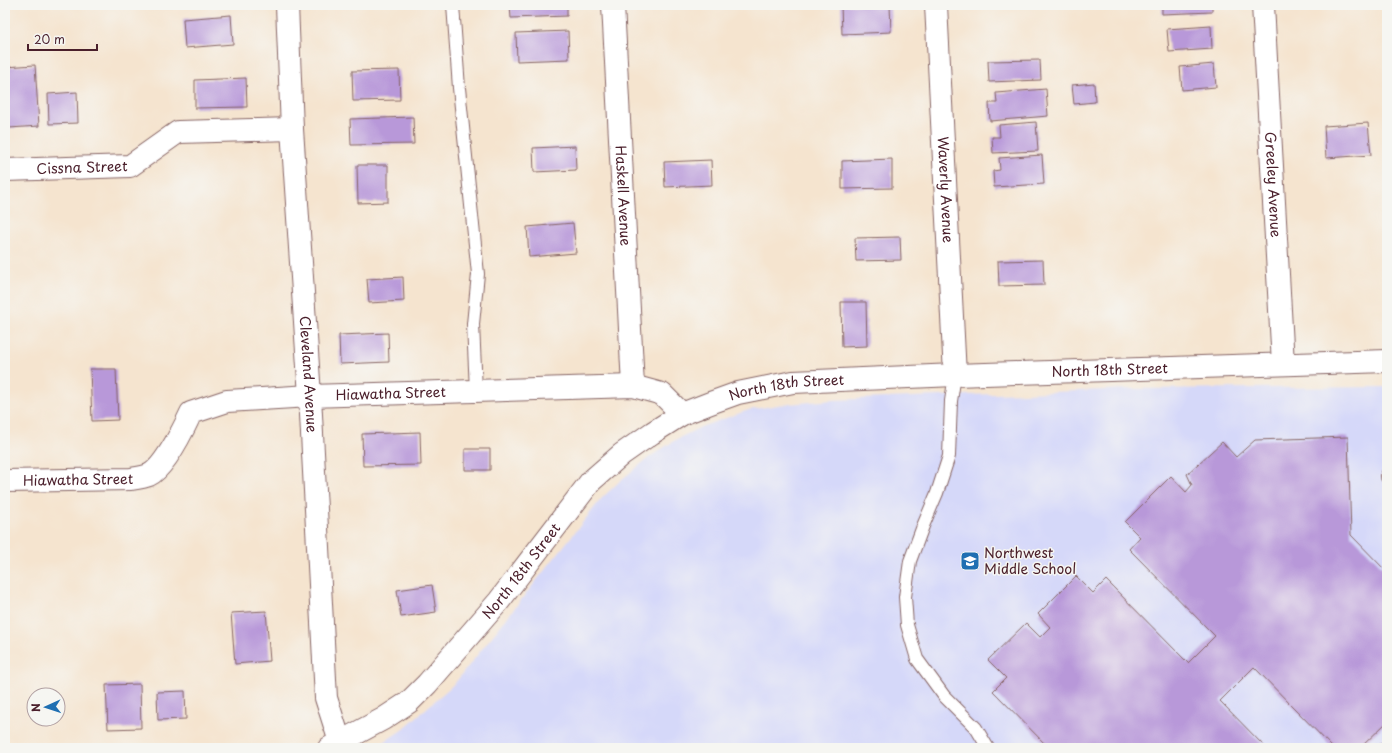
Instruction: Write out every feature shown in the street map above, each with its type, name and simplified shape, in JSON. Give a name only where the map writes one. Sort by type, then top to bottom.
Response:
[{"type":"street","name":"Cleveland Avenue","points":[[286,5],[292,129],[310,396],[326,698],[335,745]]},
{"type":"street","name":"Haskell Avenue","points":[[613,5],[633,386]]},
{"type":"street","name":"Waverly Avenue","points":[[936,5],[955,375]]},
{"type":"street","name":"Greeley Avenue","points":[[1263,5],[1283,364]]},
{"type":"street","name":"Cissna Street","points":[[5,170],[130,166],[178,132],[292,129]]},
{"type":"street","name":"North 18th Street","points":[[335,745],[383,719],[409,702],[444,666],[499,601],[591,481],[622,454],[682,414],[738,393],[793,382],[955,375],[1387,361]]},
{"type":"street","name":"Hiawatha Street","points":[[5,481],[131,479],[150,475],[159,466],[175,444],[191,413],[227,401],[310,396],[633,386],[662,394],[682,414]]},
{"type":"lane","points":[[453,5],[459,88],[478,274],[473,324],[476,391]]},
{"type":"lane","points":[[955,375],[951,401],[949,456],[937,493],[910,561],[905,604],[907,625],[917,659],[944,696],[976,728],[988,748]]},
{"type":"shaded area","name":"Northwest Middle School","points":[[1387,387],[1387,748],[375,748],[402,730],[455,683],[602,498],[621,480],[650,457],[677,439],[701,427],[729,417],[749,410],[778,405],[833,400],[1133,389]]},
{"type":"building","points":[[510,5],[567,5],[567,16],[511,18]]},
{"type":"building","points":[[841,5],[890,5],[891,32],[842,34]]},
{"type":"building","points":[[1162,5],[1212,5],[1212,12],[1162,14]]},
{"type":"building","points":[[231,15],[233,44],[185,48],[183,19]]},
{"type":"building","points":[[1211,26],[1212,49],[1169,52],[1167,29]]},
{"type":"building","points":[[568,31],[569,59],[517,61],[516,33]]},
{"type":"building","points":[[1040,60],[1041,80],[989,82],[988,61]]},
{"type":"building","points":[[1214,64],[1216,87],[1182,90],[1180,67]]},
{"type":"building","points":[[35,65],[39,126],[9,128],[7,99],[5,99],[5,67]]},
{"type":"building","points":[[399,70],[400,100],[353,101],[352,71]]},
{"type":"building","points":[[246,78],[247,107],[195,108],[195,80]]},
{"type":"building","points":[[1094,83],[1095,102],[1074,104],[1072,85]]},
{"type":"building","points":[[1046,89],[1048,116],[990,121],[989,103],[997,103],[996,93]]},
{"type":"building","points":[[77,92],[78,123],[49,124],[48,94]]},
{"type":"building","points":[[413,117],[414,144],[351,145],[350,119]]},
{"type":"building","points":[[1036,122],[1038,151],[993,153],[992,137],[1000,137],[999,125]]},
{"type":"building","points":[[1368,123],[1371,155],[1326,158],[1324,126]]},
{"type":"building","points":[[575,146],[576,170],[534,172],[533,148]]},
{"type":"building","points":[[1042,155],[1044,184],[994,187],[993,171],[1000,170],[999,158]]},
{"type":"building","points":[[892,159],[892,188],[842,189],[842,161]]},
{"type":"building","points":[[711,160],[712,185],[665,187],[664,162]]},
{"type":"building","points":[[357,165],[388,165],[388,202],[358,203]]},
{"type":"building","points":[[573,223],[576,253],[529,257],[527,227]]},
{"type":"building","points":[[900,237],[901,260],[856,261],[855,238]]},
{"type":"building","points":[[1043,260],[1044,285],[999,286],[998,261]]},
{"type":"building","points":[[403,277],[404,301],[369,303],[367,279]]},
{"type":"building","points":[[841,302],[866,302],[867,346],[842,347]]},
{"type":"building","points":[[388,333],[389,362],[340,364],[339,335]]},
{"type":"building","points":[[90,369],[116,369],[118,420],[92,421]]},
{"type":"building","points":[[420,432],[421,465],[363,466],[362,434]]},
{"type":"building","points":[[1348,437],[1351,535],[1387,572],[1387,722],[1360,748],[1333,748],[1254,667],[1220,701],[1266,748],[1049,748],[993,691],[1006,678],[988,660],[1026,623],[1040,637],[1050,627],[1038,614],[1076,576],[1093,593],[1106,580],[1188,663],[1215,636],[1129,549],[1140,537],[1125,522],[1171,476],[1186,492],[1192,485],[1187,474],[1222,442],[1236,457],[1255,440]]},
{"type":"building","points":[[465,449],[490,449],[490,470],[465,470]]},
{"type":"building","points":[[432,585],[436,612],[401,617],[397,590]]},
{"type":"building","points":[[266,611],[270,661],[235,664],[231,613]]},
{"type":"building","points":[[140,684],[141,728],[108,729],[106,685]]},
{"type":"building","points":[[185,691],[186,719],[158,720],[157,692]]},
{"type":"place","name":"Northwest Middle School","points":[[970,561]]}]
